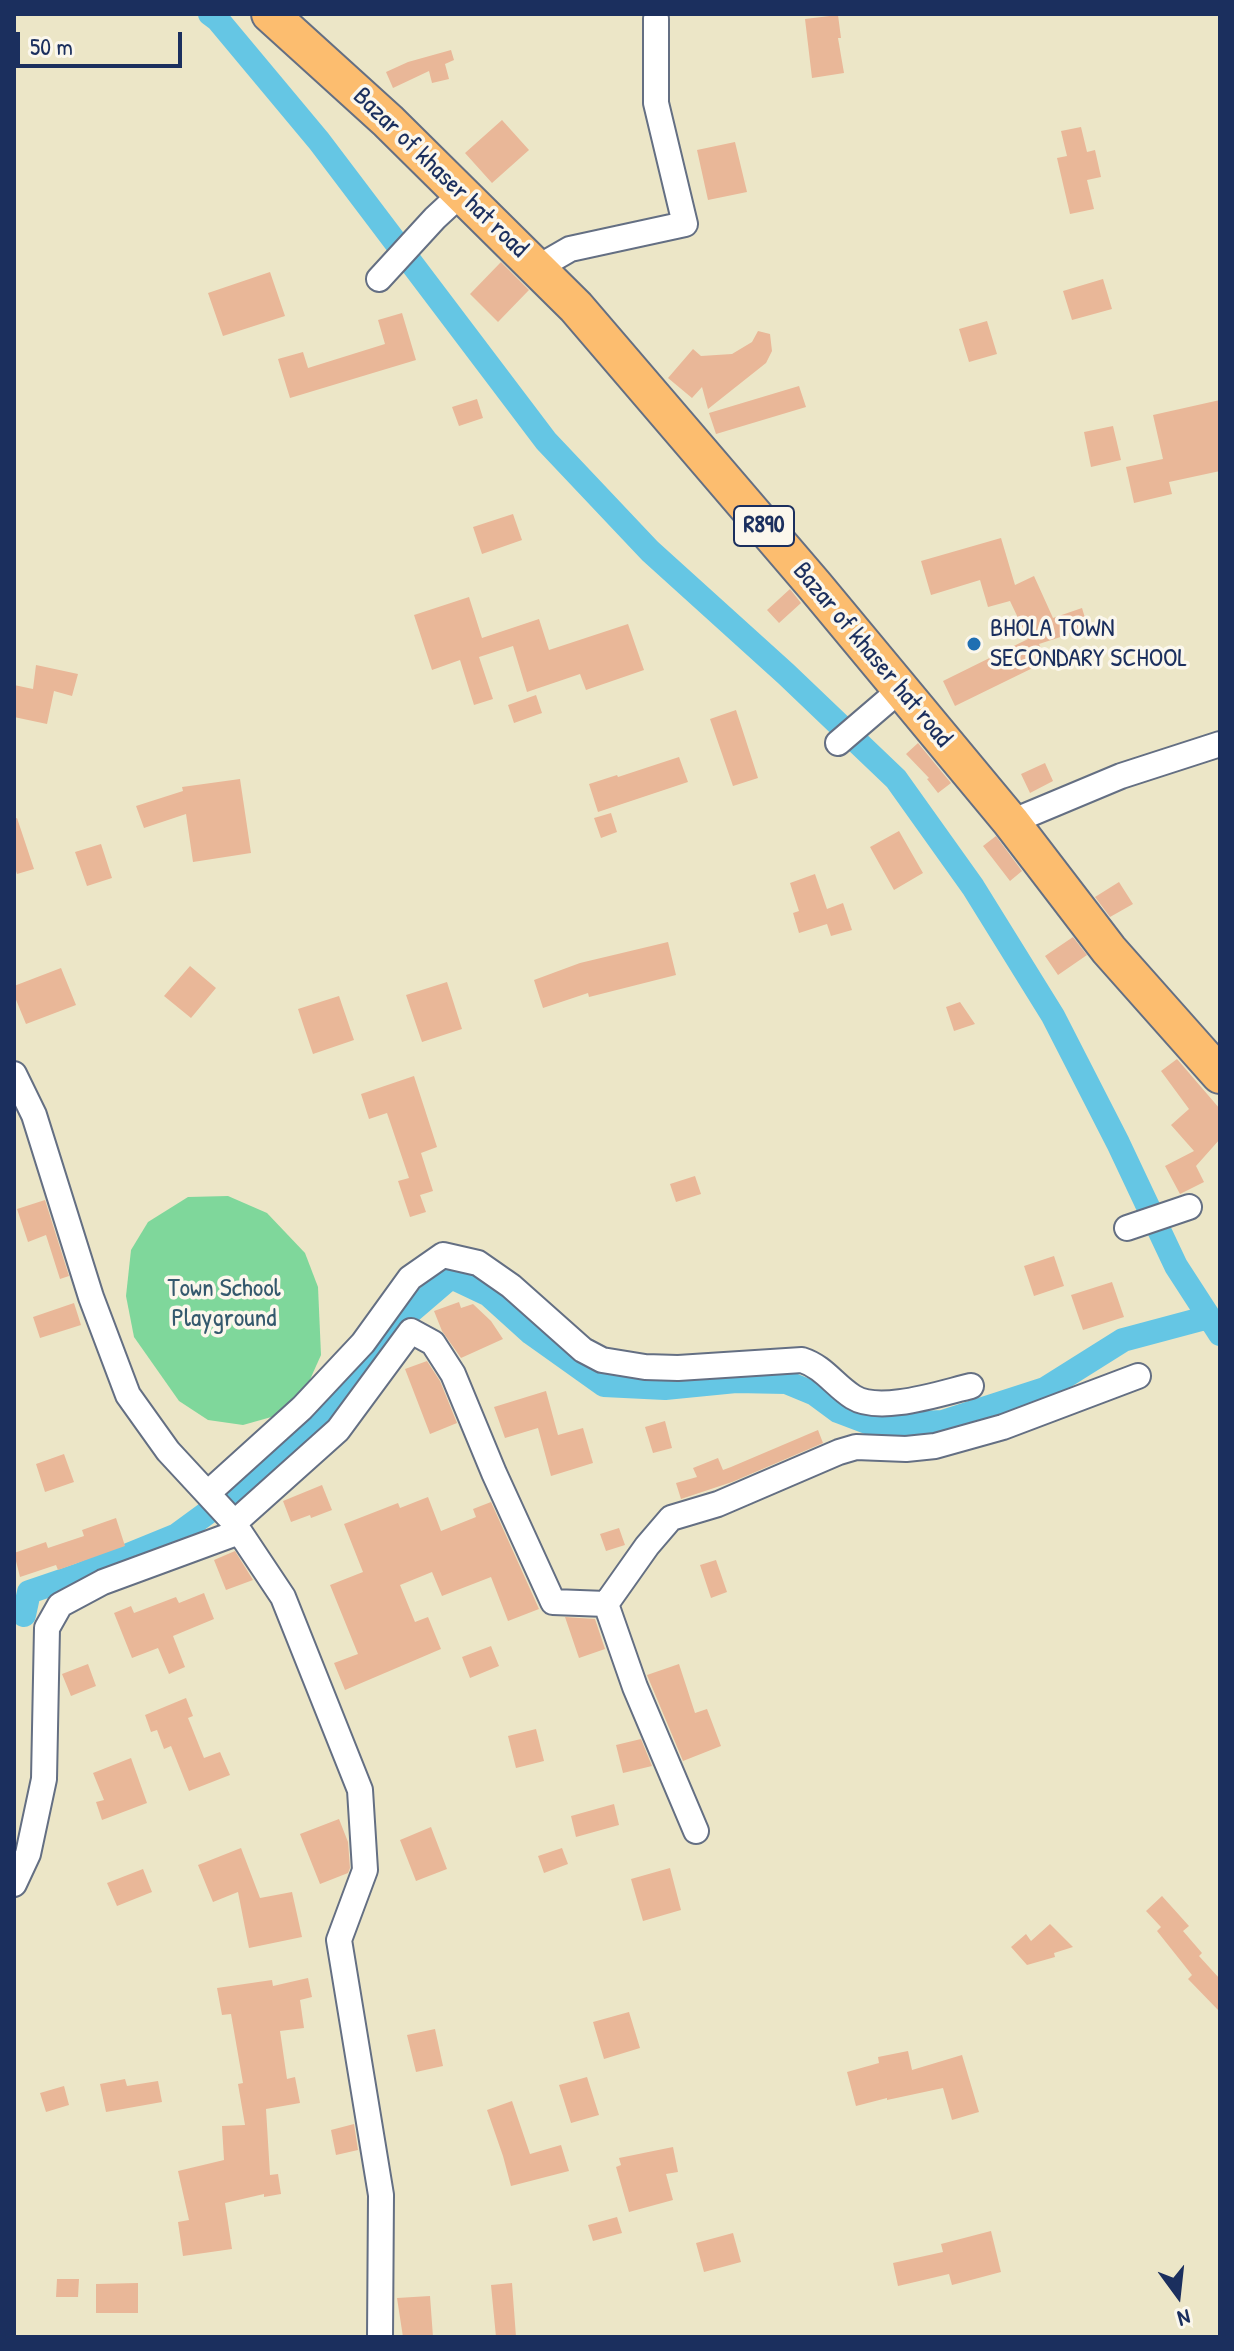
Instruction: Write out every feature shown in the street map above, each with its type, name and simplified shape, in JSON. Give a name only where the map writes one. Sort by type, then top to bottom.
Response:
[{"type":"main road","name":"Bazar of khaser hat road","points":[[270,14],[388,121],[576,307],[649,391],[891,697],[1011,822],[1109,950],[1220,1075]]},
{"type":"street","points":[[537,268],[570,249],[685,224],[656,103],[656,19]]},
{"type":"street","points":[[379,279],[462,193]]},
{"type":"street","points":[[838,743],[891,697]]},
{"type":"street","points":[[1011,822],[1121,776],[1220,744]]},
{"type":"street","points":[[14,1074],[34,1115],[91,1297],[128,1395],[168,1451],[234,1525],[283,1597],[360,1790],[365,1870],[339,1940],[381,2195],[380,2337]]},
{"type":"street","points":[[1127,1228],[1189,1207]]},
{"type":"street","points":[[205,1491],[302,1408],[363,1343],[410,1278],[443,1255],[478,1263],[511,1286],[583,1350],[602,1360],[645,1367],[678,1368],[802,1360],[826,1372],[856,1399],[879,1404],[919,1399],[971,1386]]},
{"type":"street","points":[[14,1884],[28,1854],[44,1779],[47,1628],[60,1605],[103,1582],[234,1525],[338,1430],[411,1331],[433,1343],[453,1374],[553,1602],[606,1604]]},
{"type":"street","points":[[606,1604],[671,1518],[718,1504],[839,1452],[856,1447],[906,1449],[935,1446],[1003,1427],[1138,1376]]},
{"type":"street","points":[[606,1604],[635,1687],[696,1831]]},
{"type":"green space","name":"Town School Playground","points":[[228,1196],[267,1213],[305,1253],[318,1287],[321,1355],[304,1393],[282,1414],[243,1425],[208,1420],[179,1401],[134,1337],[126,1296],[131,1250],[148,1222],[188,1197]]},
{"type":"building","points":[[838,15],[844,73],[812,78],[805,19]]},
{"type":"building","points":[[451,50],[454,60],[445,64],[449,79],[432,83],[429,71],[393,88],[386,72],[408,62]]},
{"type":"building","points":[[502,120],[529,150],[492,183],[465,153]]},
{"type":"building","points":[[1081,127],[1087,152],[1095,150],[1101,177],[1087,180],[1094,209],[1070,214],[1057,158],[1067,156],[1061,131]]},
{"type":"building","points":[[735,142],[747,192],[708,200],[697,150]]},
{"type":"building","points":[[501,262],[529,290],[498,322],[470,294]]},
{"type":"building","points":[[270,272],[285,316],[223,336],[208,293]]},
{"type":"building","points":[[1103,279],[1112,309],[1072,320],[1063,291]]},
{"type":"building","points":[[402,313],[416,360],[290,398],[278,359],[303,352],[308,368],[385,344],[378,320]]},
{"type":"building","points":[[987,321],[997,354],[969,362],[959,329]]},
{"type":"building","points":[[758,331],[770,334],[772,351],[766,363],[708,409],[702,387],[692,398],[668,378],[693,349],[701,356],[732,354],[752,342]]},
{"type":"building","points":[[799,386],[806,407],[716,434],[709,413]]},
{"type":"building","points":[[477,399],[483,418],[459,426],[452,407]]},
{"type":"building","points":[[1220,400],[1220,471],[1169,482],[1172,494],[1134,503],[1126,467],[1163,459],[1153,415]]},
{"type":"building","points":[[1113,426],[1121,460],[1091,467],[1084,432]]},
{"type":"building","points":[[513,514],[522,540],[482,554],[473,527]]},
{"type":"building","points":[[1001,538],[1015,585],[1034,576],[1053,618],[1082,608],[1088,628],[1039,644],[1047,661],[955,706],[943,681],[1028,639],[1010,601],[988,607],[980,580],[931,595],[921,561]]},
{"type":"building","points":[[790,589],[801,603],[779,623],[767,610]]},
{"type":"building","points":[[469,597],[482,638],[539,619],[549,650],[628,624],[644,670],[586,690],[580,674],[527,692],[513,646],[479,657],[493,699],[474,705],[460,660],[432,670],[414,615]]},
{"type":"building","points":[[36,665],[78,674],[72,696],[54,691],[47,724],[14,717],[14,685],[33,689]]},
{"type":"building","points":[[536,695],[542,713],[514,723],[508,705]]},
{"type":"building","points":[[736,710],[758,778],[733,786],[710,719]]},
{"type":"building","points":[[918,743],[951,783],[938,793],[929,778],[906,754]]},
{"type":"building","points":[[679,757],[688,782],[598,812],[589,784]]},
{"type":"building","points":[[1045,763],[1053,781],[1030,793],[1021,774]]},
{"type":"building","points":[[240,779],[251,853],[193,862],[186,814],[144,828],[136,806],[183,791],[182,787]]},
{"type":"building","points":[[611,813],[617,832],[601,838],[594,818]]},
{"type":"building","points":[[17,818],[34,869],[17,874],[14,865],[14,819]]},
{"type":"building","points":[[899,831],[923,873],[894,890],[870,847]]},
{"type":"building","points":[[996,836],[1022,871],[1010,881],[983,846]]},
{"type":"building","points":[[101,844],[112,878],[87,886],[75,852]]},
{"type":"building","points":[[815,874],[827,909],[843,903],[852,930],[831,936],[827,924],[799,933],[793,913],[799,911],[790,883]]},
{"type":"building","points":[[1119,882],[1133,904],[1110,917],[1095,897]]},
{"type":"building","points":[[1073,937],[1087,955],[1058,975],[1045,956]]},
{"type":"building","points":[[668,942],[676,975],[589,997],[588,993],[543,1008],[534,980],[580,963]]},
{"type":"building","points":[[190,966],[216,988],[191,1018],[164,996]]},
{"type":"building","points":[[61,968],[76,1005],[26,1024],[14,995],[14,986]]},
{"type":"building","points":[[447,982],[462,1029],[422,1042],[406,995]]},
{"type":"building","points":[[339,996],[354,1040],[313,1054],[298,1009]]},
{"type":"building","points":[[960,1002],[975,1024],[954,1031],[946,1007]]},
{"type":"building","points":[[1177,1059],[1220,1109],[1220,1139],[1196,1166],[1204,1182],[1180,1194],[1165,1166],[1194,1151],[1171,1125],[1189,1109],[1161,1071]]},
{"type":"building","points":[[414,1076],[437,1147],[421,1153],[433,1191],[420,1195],[426,1212],[410,1217],[398,1181],[409,1178],[387,1113],[369,1119],[361,1094]]},
{"type":"building","points":[[695,1176],[701,1194],[676,1202],[670,1184]]},
{"type":"building","points":[[45,1200],[69,1276],[60,1279],[46,1235],[28,1242],[17,1209]]},
{"type":"building","points":[[1054,1256],[1064,1286],[1034,1296],[1024,1266]]},
{"type":"building","points":[[1112,1282],[1124,1317],[1083,1330],[1071,1295]]},
{"type":"building","points":[[459,1302],[461,1308],[473,1304],[491,1321],[503,1339],[461,1358],[442,1331],[434,1311]]},
{"type":"building","points":[[74,1303],[81,1325],[40,1338],[33,1317]]},
{"type":"building","points":[[427,1361],[440,1381],[457,1423],[430,1434],[405,1369]]},
{"type":"building","points":[[546,1391],[558,1435],[583,1428],[593,1463],[551,1476],[538,1428],[505,1438],[494,1407]]},
{"type":"building","points":[[665,1421],[672,1448],[653,1453],[645,1427]]},
{"type":"building","points":[[818,1430],[823,1443],[732,1482],[681,1499],[676,1483],[697,1477],[693,1468],[718,1458],[723,1470]]},
{"type":"building","points":[[64,1454],[74,1482],[45,1492],[36,1464]]},
{"type":"building","points":[[322,1485],[332,1510],[291,1522],[283,1501]]},
{"type":"building","points":[[428,1497],[441,1531],[476,1517],[473,1509],[491,1502],[539,1609],[508,1621],[491,1577],[442,1596],[432,1572],[400,1585],[415,1622],[428,1617],[441,1649],[345,1690],[334,1663],[358,1654],[330,1585],[363,1572],[344,1524],[398,1503],[400,1508]]},
{"type":"building","points":[[116,1518],[125,1546],[58,1570],[56,1565],[20,1577],[14,1553],[46,1542],[48,1548],[84,1536],[82,1530]]},
{"type":"building","points":[[619,1528],[625,1545],[606,1551],[600,1534]]},
{"type":"building","points":[[235,1551],[253,1580],[226,1590],[214,1560]]},
{"type":"building","points":[[716,1560],[727,1592],[711,1598],[700,1565]]},
{"type":"building","points":[[204,1593],[214,1619],[173,1636],[185,1667],[169,1674],[158,1648],[132,1658],[114,1613],[131,1606],[134,1613],[176,1597],[179,1603]]},
{"type":"building","points":[[565,1617],[595,1619],[605,1649],[579,1658]]},
{"type":"building","points":[[491,1646],[499,1666],[470,1678],[462,1657]]},
{"type":"building","points":[[88,1664],[96,1686],[71,1696],[62,1674]]},
{"type":"building","points":[[679,1664],[695,1713],[707,1709],[721,1746],[683,1761],[647,1675]]},
{"type":"building","points":[[186,1698],[193,1716],[188,1718],[204,1758],[220,1752],[230,1775],[189,1791],[171,1746],[164,1749],[157,1730],[151,1732],[145,1715]]},
{"type":"building","points":[[536,1729],[544,1761],[516,1768],[508,1736]]},
{"type":"building","points":[[641,1739],[652,1766],[623,1773],[616,1745]]},
{"type":"building","points":[[131,1758],[147,1803],[102,1820],[96,1802],[104,1800],[93,1773]]},
{"type":"building","points":[[614,1804],[619,1825],[576,1837],[571,1816]]},
{"type":"building","points":[[339,1819],[348,1842],[350,1868],[348,1873],[320,1884],[300,1834]]},
{"type":"building","points":[[431,1827],[447,1869],[416,1881],[400,1840]]},
{"type":"building","points":[[241,1848],[260,1898],[292,1892],[302,1937],[249,1948],[238,1892],[213,1902],[198,1865]]},
{"type":"building","points":[[562,1848],[568,1864],[544,1873],[538,1856]]},
{"type":"building","points":[[670,1868],[681,1910],[643,1921],[631,1879]]},
{"type":"building","points":[[143,1869],[152,1892],[117,1906],[107,1883]]},
{"type":"building","points":[[1162,1896],[1189,1926],[1183,1931],[1202,1953],[1199,1956],[1220,1979],[1220,2012],[1188,1979],[1192,1975],[1157,1931],[1161,1927],[1146,1911]]},
{"type":"building","points":[[1050,1924],[1073,1947],[1054,1953],[1055,1957],[1027,1965],[1011,1947],[1026,1934],[1031,1941]]},
{"type":"building","points":[[308,1978],[312,1997],[300,2000],[304,2028],[280,2031],[287,2079],[295,2077],[300,2103],[266,2109],[270,2175],[278,2174],[281,2194],[264,2197],[264,2194],[225,2203],[232,2249],[183,2256],[178,2222],[189,2220],[178,2171],[224,2160],[222,2126],[245,2125],[238,2084],[243,2083],[231,2014],[222,2015],[217,1988],[272,1980],[273,1986]]},
{"type":"building","points":[[629,2012],[640,2048],[604,2059],[593,2022]]},
{"type":"building","points":[[435,2029],[443,2066],[416,2072],[407,2035]]},
{"type":"building","points":[[908,2051],[912,2070],[962,2055],[979,2112],[952,2120],[943,2088],[856,2106],[847,2072],[879,2063],[878,2057]]},
{"type":"building","points":[[587,2077],[599,2115],[571,2123],[559,2085]]},
{"type":"building","points":[[125,2079],[127,2086],[158,2081],[162,2102],[106,2112],[100,2084]]},
{"type":"building","points":[[64,2086],[69,2105],[46,2112],[40,2093]]},
{"type":"building","points":[[512,2101],[530,2154],[561,2145],[569,2171],[511,2186],[487,2110]]},
{"type":"building","points":[[354,2124],[358,2150],[336,2155],[331,2130]]},
{"type":"building","points":[[673,2147],[678,2172],[666,2174],[673,2200],[629,2212],[616,2167],[621,2165],[619,2158]]},
{"type":"building","points":[[617,2217],[622,2233],[593,2241],[588,2225]]},
{"type":"building","points":[[991,2231],[1001,2272],[952,2285],[949,2274],[898,2286],[893,2263],[943,2252],[941,2244]]},
{"type":"building","points":[[733,2233],[741,2262],[704,2272],[696,2243]]},
{"type":"building","points":[[57,2279],[79,2279],[78,2297],[56,2297]]},
{"type":"building","points":[[138,2283],[138,2313],[96,2313],[96,2284]]},
{"type":"building","points":[[512,2283],[516,2337],[496,2337],[491,2285]]},
{"type":"building","points":[[430,2296],[433,2337],[403,2337],[397,2298]]},
{"type":"waterway","points":[[210,14],[319,141],[546,441],[650,551],[896,779],[973,887],[1053,1016],[1176,1266],[1220,1334]]},
{"type":"waterway","points":[[24,1615],[29,1592],[177,1535],[248,1483],[350,1388],[409,1313],[451,1277],[489,1295],[531,1333],[604,1385],[665,1388],[736,1381],[786,1382],[815,1394],[838,1411],[875,1425],[943,1422],[1045,1389],[1123,1340],[1209,1317]]},
{"type":"place","name":"BHOLA TOWN SECONDARY SCHOOL","points":[[974,644]]}]
